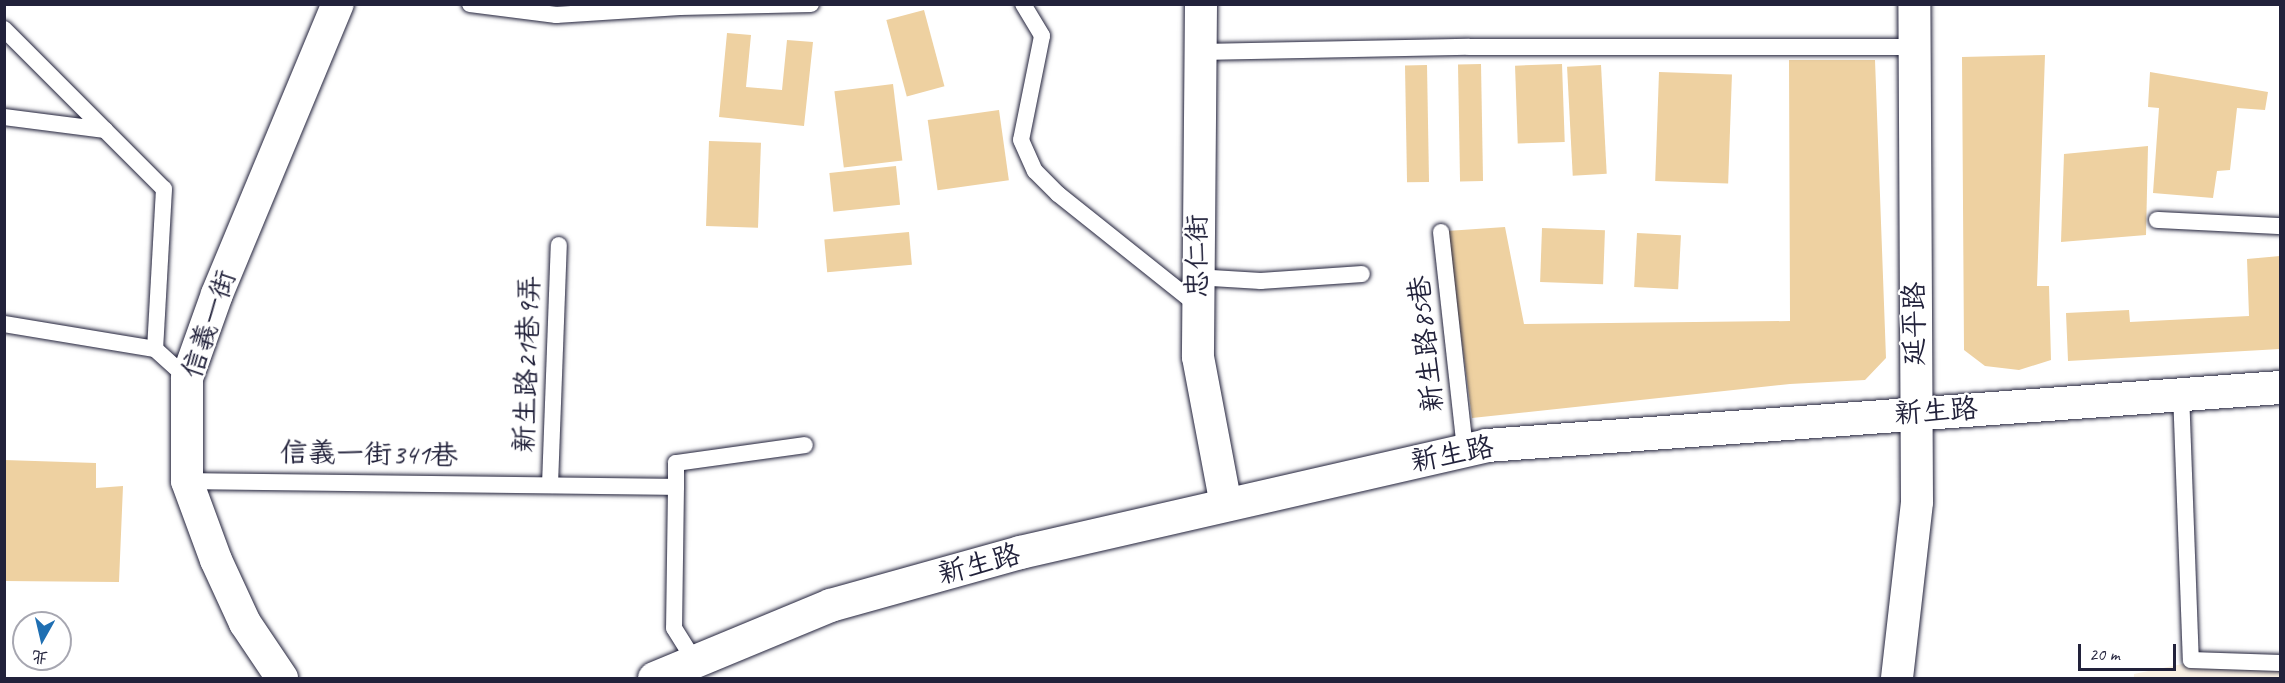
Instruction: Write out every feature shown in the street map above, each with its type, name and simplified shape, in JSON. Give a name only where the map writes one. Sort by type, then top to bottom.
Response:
[{"type":"main road","name":"新生路","points":[[654,678],[830,605],[1020,552],[1486,445],[2181,392],[2280,387]]},
{"type":"street","name":"信義一街","points":[[282,678],[245,623],[216,560],[187,481],[187,378],[217,294],[338,4]]},
{"type":"street","name":"忠仁街","points":[[1201,4],[1196,291],[1198,357],[1226,505]]},
{"type":"street","name":"延平路","points":[[1897,678],[1917,502],[1914,412],[1914,4]]},
{"type":"lane","points":[[470,4],[556,15],[680,7],[811,4]]},
{"type":"lane","points":[[1023,4],[1042,36],[1021,140],[1035,171],[1058,194],[1196,291],[1261,281],[1362,274]]},
{"type":"lane","points":[[4,29],[164,189],[155,349]]},
{"type":"lane","points":[[1200,52],[1469,47],[1915,47]]},
{"type":"lane","points":[[4,117],[105,130]]},
{"type":"lane","points":[[2157,220],[2280,226]]},
{"type":"lane","name":"新生路85巷","points":[[1441,232],[1465,450]]},
{"type":"lane","name":"新生路21巷9弄","points":[[550,485],[559,245]]},
{"type":"lane","points":[[4,324],[155,349],[187,378]]},
{"type":"lane","points":[[2181,392],[2191,660],[2280,663]]},
{"type":"lane","points":[[694,660],[674,628],[676,463],[805,445]]},
{"type":"lane","name":"信義一街341巷","points":[[187,481],[676,487]]},
{"type":"shaded area","points":[[2187,663],[2280,667],[2280,678],[2134,678],[2134,674]]},
{"type":"building","points":[[924,10],[944,86],[907,96],[886,20]]},
{"type":"building","points":[[727,33],[751,35],[746,87],[782,90],[787,40],[813,42],[804,126],[719,117]]},
{"type":"building","points":[[2045,55],[2037,286],[2049,286],[2051,360],[2019,370],[1985,366],[1964,350],[1962,57]]},
{"type":"building","points":[[1789,60],[1875,60],[1886,358],[1865,380],[1790,384],[1472,418],[1447,231],[1505,227],[1524,324],[1790,321]]},
{"type":"building","points":[[1458,64],[1481,64],[1483,181],[1460,181]]},
{"type":"building","points":[[1562,64],[1565,142],[1518,144],[1515,66]]},
{"type":"building","points":[[1405,65],[1427,65],[1429,182],[1407,182]]},
{"type":"building","points":[[1601,65],[1607,174],[1573,176],[1567,67]]},
{"type":"building","points":[[1659,72],[1732,75],[1728,183],[1655,181]]},
{"type":"building","points":[[2150,72],[2268,92],[2265,110],[2237,108],[2230,170],[2217,171],[2213,198],[2153,193],[2159,108],[2148,107]]},
{"type":"building","points":[[893,84],[902,160],[844,168],[834,91]]},
{"type":"building","points":[[999,110],[1009,180],[938,190],[928,120]]},
{"type":"building","points":[[709,141],[761,143],[758,228],[706,226]]},
{"type":"building","points":[[2148,146],[2146,235],[2061,242],[2064,154]]},
{"type":"building","points":[[896,166],[900,205],[833,212],[829,173]]},
{"type":"building","points":[[1542,228],[1605,230],[1603,284],[1540,282]]},
{"type":"building","points":[[909,232],[912,265],[827,272],[824,239]]},
{"type":"building","points":[[1637,233],[1681,235],[1678,289],[1634,287]]},
{"type":"building","points":[[2280,256],[2280,349],[2068,361],[2066,313],[2129,310],[2130,322],[2249,316],[2247,259]]},
{"type":"building","points":[[4,460],[96,463],[96,488],[123,486],[119,582],[4,581]]}]
